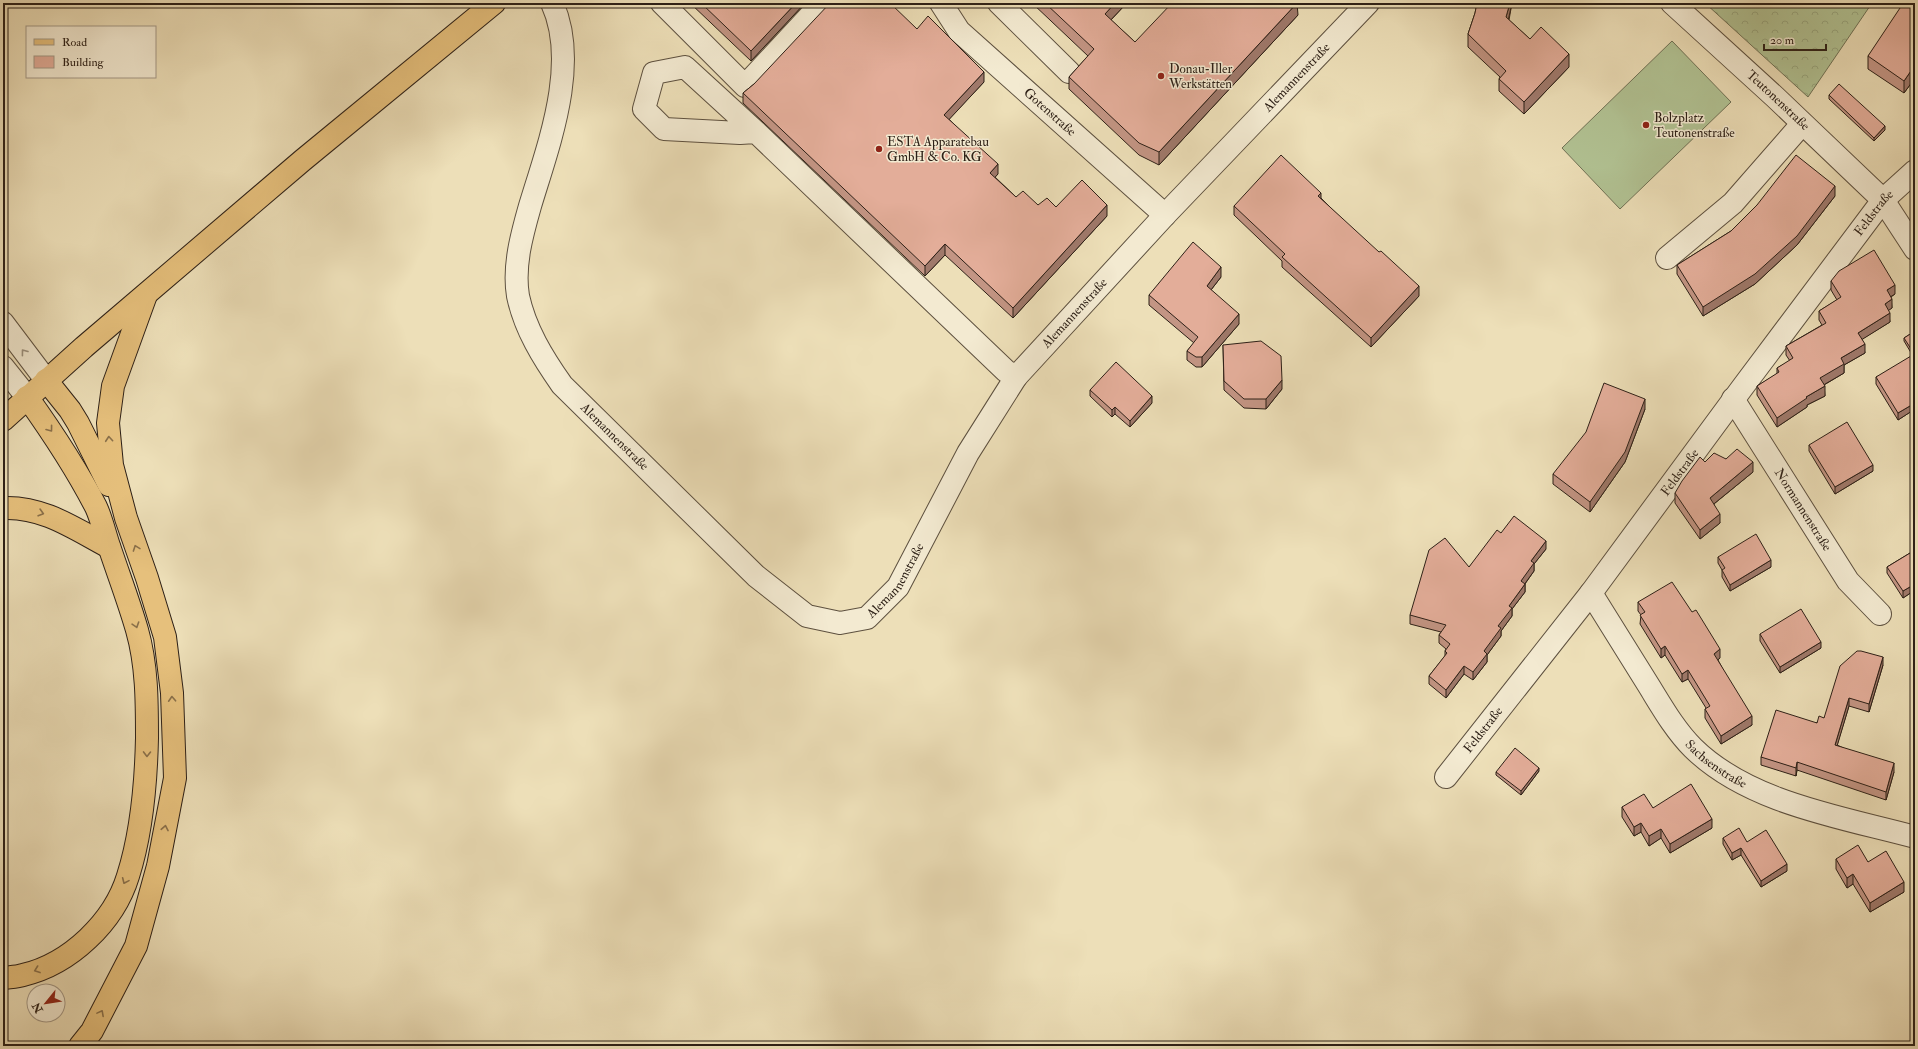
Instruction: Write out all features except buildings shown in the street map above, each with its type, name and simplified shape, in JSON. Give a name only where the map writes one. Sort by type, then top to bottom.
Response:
[{"type":"main road","points":[[3,420],[26,397],[303,160],[491,5]]},
{"type":"main road","points":[[80,1046],[92,1030],[136,946],[158,866],[175,778],[172,694],[165,637],[147,578],[126,518],[112,465],[108,423],[113,386],[146,295]]},
{"type":"main road","points":[[46,380],[78,423],[126,518]]},
{"type":"main road","points":[[3,978],[23,976],[43,968],[72,952],[87,941],[112,909],[128,877],[142,814],[147,758],[147,689],[138,631],[96,508],[57,439],[26,397]]},
{"type":"main road","points":[[3,508],[28,509],[49,515],[109,547]]},
{"type":"street","name":"Alemannenstraße","points":[[552,3],[561,30],[563,47],[558,111],[524,228],[517,265],[518,295],[527,325],[542,356],[562,385],[756,576],[807,616],[840,623],[867,618],[898,587],[968,453],[1016,378],[1165,215],[1368,3]]},
{"type":"street","points":[[662,3],[745,86],[822,3]]},
{"type":"street","name":"Gotenstraße","points":[[941,3],[959,31],[1165,215]]},
{"type":"street","points":[[999,3],[1069,72]]},
{"type":"street","name":"Teutonenstraße","points":[[1672,3],[1883,200]]},
{"type":"street","points":[[756,132],[740,133],[664,129],[644,109],[654,73],[685,66],[756,132],[1006,371],[1016,378]]},
{"type":"street","points":[[1667,258],[1733,203],[1802,124]]},
{"type":"street","name":"Feldstraße","points":[[1446,776],[1591,593],[1733,399],[1883,200],[1915,171]]},
{"type":"street","points":[[1883,200],[1915,249]]},
{"type":"street","points":[[3,323],[46,380]]},
{"type":"street","points":[[3,367],[26,397]]},
{"type":"street","name":"Normannenstraße","points":[[1733,399],[1848,581],[1880,614]]},
{"type":"street","name":"Sachsenstraße","points":[[1591,593],[1669,717],[1692,747],[1712,764],[1745,785],[1795,805],[1915,837]]},
{"type":"green space","points":[[1705,3],[1872,3],[1808,97]]},
{"type":"green space","name":"Bolzplatz Teutonenstraße","points":[[1672,41],[1731,102],[1620,209],[1562,148]]},
{"type":"place","name":"Donau-Iller Werkstätten","points":[[1161,76]]},
{"type":"place","name":"Bolzplatz Teutonenstraße","points":[[1646,125]]},
{"type":"place","name":"ESTA Apparatebau GmbH & Co. KG","points":[[879,149]]}]
